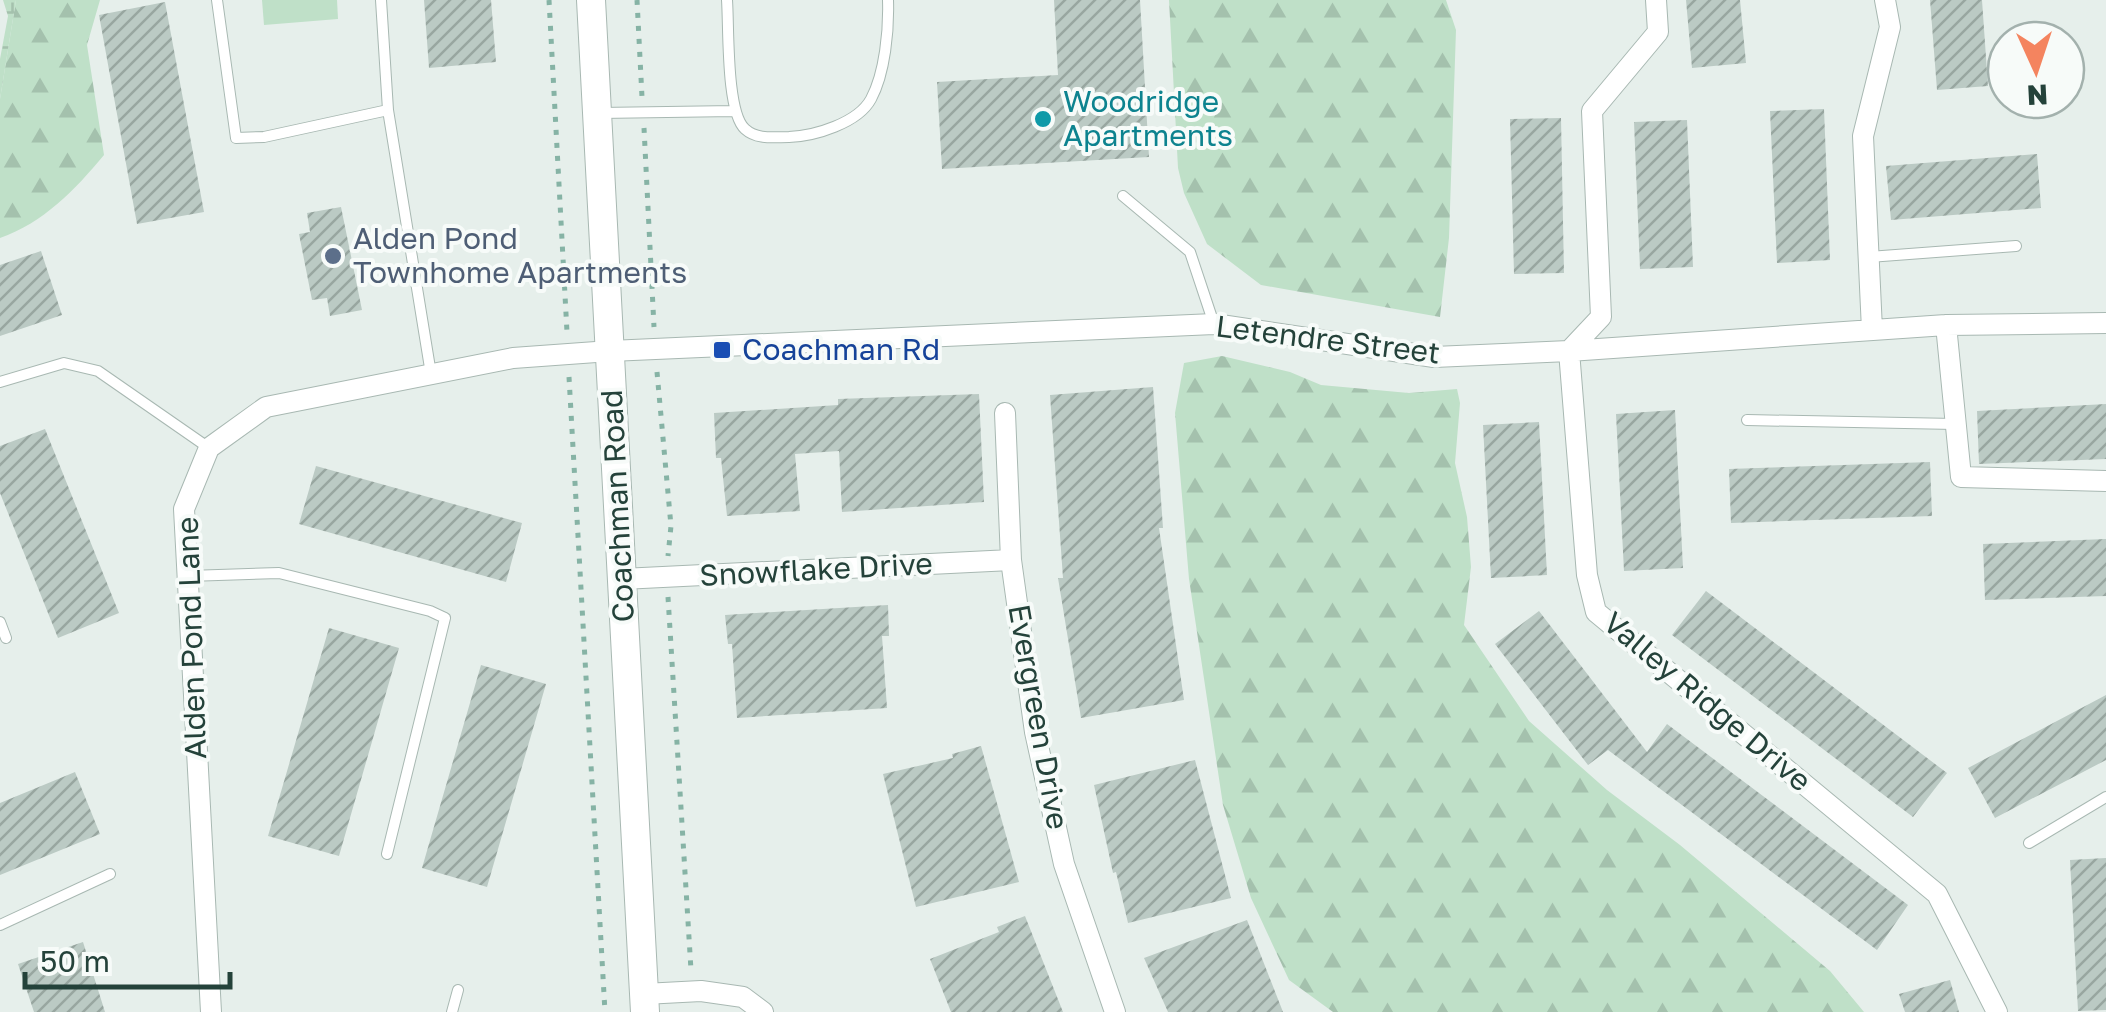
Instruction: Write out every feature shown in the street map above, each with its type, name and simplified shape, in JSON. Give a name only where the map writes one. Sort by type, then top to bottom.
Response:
[{"type":"street","name":"Coachman Road","points":[[590,0],[645,1003]]},
{"type":"street","points":[[1569,352],[1601,316],[1592,111],[1658,32],[1656,0]]},
{"type":"street","points":[[1872,330],[1863,136],[1890,27],[1886,0]]},
{"type":"street","name":"Letendre Street","points":[[610,351],[1214,324],[1434,357],[1569,352],[1946,325],[2106,323]]},
{"type":"street","points":[[1946,325],[1961,477],[2106,481]]},
{"type":"street","points":[[209,448],[266,406],[513,358],[610,351]]},
{"type":"street","name":"Valley Ridge Drive","points":[[1569,352],[1587,575],[1596,612],[1937,894],[1996,1012]]},
{"type":"street","name":"Evergreen Drive","points":[[1005,413],[1011,560],[1035,732],[1064,864],[1115,1012]]},
{"type":"street","name":"Alden Pond Lane","points":[[209,448],[184,509],[211,1012]]},
{"type":"street","name":"Snowflake Drive","points":[[622,580],[1011,560]]},
{"type":"street","points":[[645,1003],[692,991],[743,996],[763,1012]]},
{"type":"lane","points":[[217,0],[236,138],[264,137],[388,110]]},
{"type":"lane","points":[[381,0],[388,110],[431,374]]},
{"type":"lane","points":[[727,0],[734,111],[744,128],[760,138],[806,137],[846,121],[870,102],[877,82],[888,0]]},
{"type":"lane","points":[[597,114],[734,111]]},
{"type":"lane","points":[[1124,196],[1190,252],[1214,324]]},
{"type":"lane","points":[[1869,257],[2016,246]]},
{"type":"lane","points":[[0,382],[64,364],[98,371],[209,448]]},
{"type":"lane","points":[[1746,420],[1956,424]]},
{"type":"lane","points":[[187,576],[279,573],[430,611],[444,618],[387,854]]},
{"type":"lane","points":[[0,622],[6,638]]},
{"type":"lane","points":[[2029,843],[2106,797]]},
{"type":"lane","points":[[0,925],[110,874]]},
{"type":"lane","points":[[452,1012],[458,990]]},
{"type":"path","points":[[549,0],[605,1012]]},
{"type":"path","points":[[637,0],[655,349],[671,526],[666,577],[692,991]]},
{"type":"green space","points":[[3,0],[16,0],[0,99],[0,59],[8,16]]},
{"type":"green space","points":[[16,0],[100,0],[87,45],[104,155],[57,204],[30,224],[0,238],[0,99]]},
{"type":"green space","points":[[262,0],[337,0],[338,19],[264,25]]},
{"type":"green space","points":[[1169,0],[1446,0],[1456,30],[1449,238],[1440,317],[1261,285],[1207,244],[1184,193],[1178,168]]},
{"type":"green space","points":[[1222,356],[1290,372],[1321,385],[1409,393],[1457,389],[1460,403],[1455,463],[1467,517],[1471,567],[1464,625],[1529,721],[1607,790],[1680,845],[1830,971],[1864,1012],[1333,1012],[1289,980],[1251,898],[1223,805],[1189,579],[1175,413],[1184,363]]},
{"type":"building","points":[[424,0],[491,0],[496,62],[429,68]]},
{"type":"building","name":"Woodridge Apartments","points":[[1054,0],[1140,0],[1149,157],[942,169],[937,82],[1058,75]]},
{"type":"building","points":[[1686,0],[1740,0],[1746,63],[1692,68]]},
{"type":"building","points":[[1930,0],[1982,0],[1986,86],[1937,90]]},
{"type":"building","points":[[165,2],[204,212],[137,224],[99,15]]},
{"type":"building","points":[[1824,109],[1830,260],[1777,263],[1770,111]]},
{"type":"building","points":[[1561,118],[1564,273],[1514,274],[1510,119]]},
{"type":"building","points":[[1687,120],[1693,267],[1640,269],[1634,122]]},
{"type":"building","points":[[2037,154],[2041,208],[1891,220],[1886,166]]},
{"type":"building","name":"Alden Pond Townhome Apartments","points":[[341,207],[362,310],[330,316],[327,298],[312,300],[299,234],[310,232],[307,213]]},
{"type":"building","points":[[41,251],[62,315],[0,336],[0,265]]},
{"type":"building","points":[[1153,387],[1163,528],[1159,528],[1184,700],[1081,718],[1058,578],[1063,578],[1050,395]]},
{"type":"building","points":[[979,394],[984,502],[842,512],[839,451],[795,454],[800,511],[727,516],[721,458],[716,458],[714,413],[838,405],[838,399]]},
{"type":"building","points":[[2106,404],[2106,459],[1979,464],[1977,411]]},
{"type":"building","points":[[1675,410],[1683,568],[1624,571],[1616,414]]},
{"type":"building","points":[[1539,422],[1547,575],[1491,578],[1483,425]]},
{"type":"building","points":[[45,429],[119,613],[58,638],[0,493],[0,446]]},
{"type":"building","points":[[1930,462],[1932,516],[1731,523],[1729,469]]},
{"type":"building","points":[[316,466],[522,523],[506,582],[299,524]]},
{"type":"building","points":[[2106,539],[2106,596],[1985,600],[1983,544]]},
{"type":"building","points":[[1706,591],[1947,773],[1913,817],[1672,635]]},
{"type":"building","points":[[888,605],[889,636],[882,636],[887,708],[737,718],[732,644],[728,644],[725,615]]},
{"type":"building","points":[[1539,611],[1647,752],[1667,724],[1908,905],[1877,950],[1608,750],[1588,765],[1495,644]]},
{"type":"building","points":[[329,628],[399,648],[339,856],[268,836]]},
{"type":"building","points":[[481,665],[546,684],[487,887],[422,868]]},
{"type":"building","points":[[2106,695],[2106,760],[1995,818],[1968,768]]},
{"type":"building","points":[[981,746],[1019,882],[916,907],[883,774],[953,758],[952,754]]},
{"type":"building","points":[[1195,760],[1231,898],[1128,923],[1094,785]]},
{"type":"building","points":[[75,772],[100,834],[0,875],[0,803]]},
{"type":"building","points":[[2106,858],[2106,1010],[2078,1011],[2070,860]]},
{"type":"building","points":[[1025,916],[1063,1012],[951,1012],[930,959],[999,932],[997,927]]},
{"type":"building","points":[[1247,920],[1283,1012],[1168,1012],[1144,958]]},
{"type":"building","points":[[83,942],[105,1012],[34,1012],[18,964]]},
{"type":"building","points":[[1950,980],[1959,1012],[1905,1012],[1899,994]]},
{"type":"place","name":"Woodridge Apartments","points":[[1043,119]]},
{"type":"place","name":"Alden Pond Townhome Apartments","points":[[333,256]]},
{"type":"place","name":"Coachman Rd","points":[[722,350]]}]
